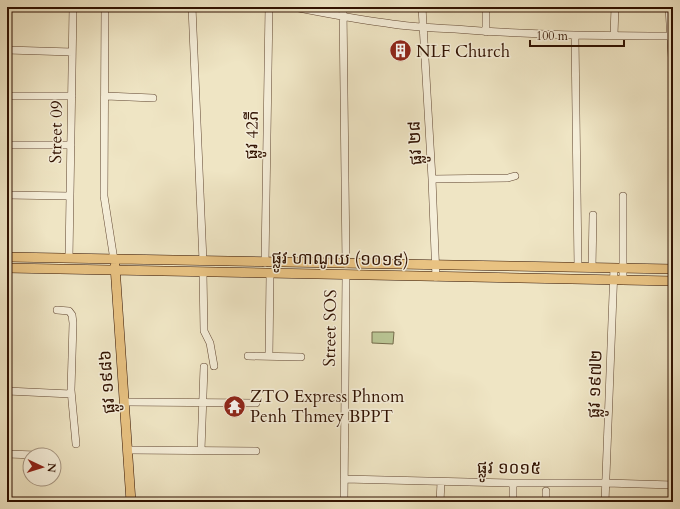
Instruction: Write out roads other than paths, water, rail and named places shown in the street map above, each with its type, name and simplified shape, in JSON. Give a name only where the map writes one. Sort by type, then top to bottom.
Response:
[{"type":"main road","name":"ផ្លូវ ហាណូយ (១០១៩)","points":[[7,257],[265,263],[673,269]]},
{"type":"main road","name":"ផ្លូវ ១៩៨៦","points":[[114,260],[116,271],[131,501]]},
{"type":"main road","name":"ផ្លូវ ហាណូយ (១០១៩)","points":[[7,268],[673,281]]},
{"type":"street","name":"Street 09","points":[[69,258],[73,7]]},
{"type":"street","points":[[105,7],[106,96],[104,196],[114,260]]},
{"type":"street","points":[[192,7],[203,261]]},
{"type":"street","name":"ផ្លូវ 42ភី","points":[[265,263],[269,7]]},
{"type":"street","points":[[293,7],[387,24],[486,32],[575,36],[671,36]]},
{"type":"street","points":[[343,7],[346,264]]},
{"type":"street","name":"ផ្លូវ ២៨","points":[[422,7],[436,277]]},
{"type":"street","points":[[486,7],[486,32]]},
{"type":"street","points":[[614,35],[615,7]]},
{"type":"street","points":[[669,7],[673,74]]},
{"type":"street","points":[[575,36],[578,267]]},
{"type":"street","points":[[7,50],[72,52]]},
{"type":"street","points":[[7,96],[72,96]]},
{"type":"street","points":[[106,96],[153,98]]},
{"type":"street","points":[[7,145],[71,145]]},
{"type":"street","points":[[432,179],[508,178],[515,176]]},
{"type":"street","points":[[7,195],[70,196]]},
{"type":"street","name":"ផ្លូវ ១៩៧២","points":[[606,502],[624,196]]},
{"type":"street","points":[[592,268],[593,215]]},
{"type":"street","points":[[203,272],[204,330],[210,343],[214,366]]},
{"type":"street","points":[[269,356],[270,274]]},
{"type":"street","name":"Street SOS","points":[[344,502],[346,275]]},
{"type":"street","points":[[57,310],[69,311],[72,315],[71,394],[76,444]]},
{"type":"street","points":[[248,356],[301,357]]},
{"type":"street","points":[[201,450],[204,367]]},
{"type":"street","points":[[7,391],[71,394]]},
{"type":"street","points":[[125,402],[256,403]]},
{"type":"street","points":[[128,450],[256,451]]},
{"type":"street","points":[[7,454],[22,455]]},
{"type":"street","name":"ផ្លូវ ១០១៥","points":[[344,479],[441,482],[673,485]]},
{"type":"street","points":[[440,502],[441,482]]},
{"type":"street","points":[[513,483],[513,502]]},
{"type":"street","points":[[546,492],[546,502]]},
{"type":"street","points":[[113,502],[131,501]]},
{"type":"place","name":"NLF Church","points":[[400,51]]},
{"type":"place","name":"ZTO Express Phnom Penh Thmey BPPT","points":[[235,406]]}]
